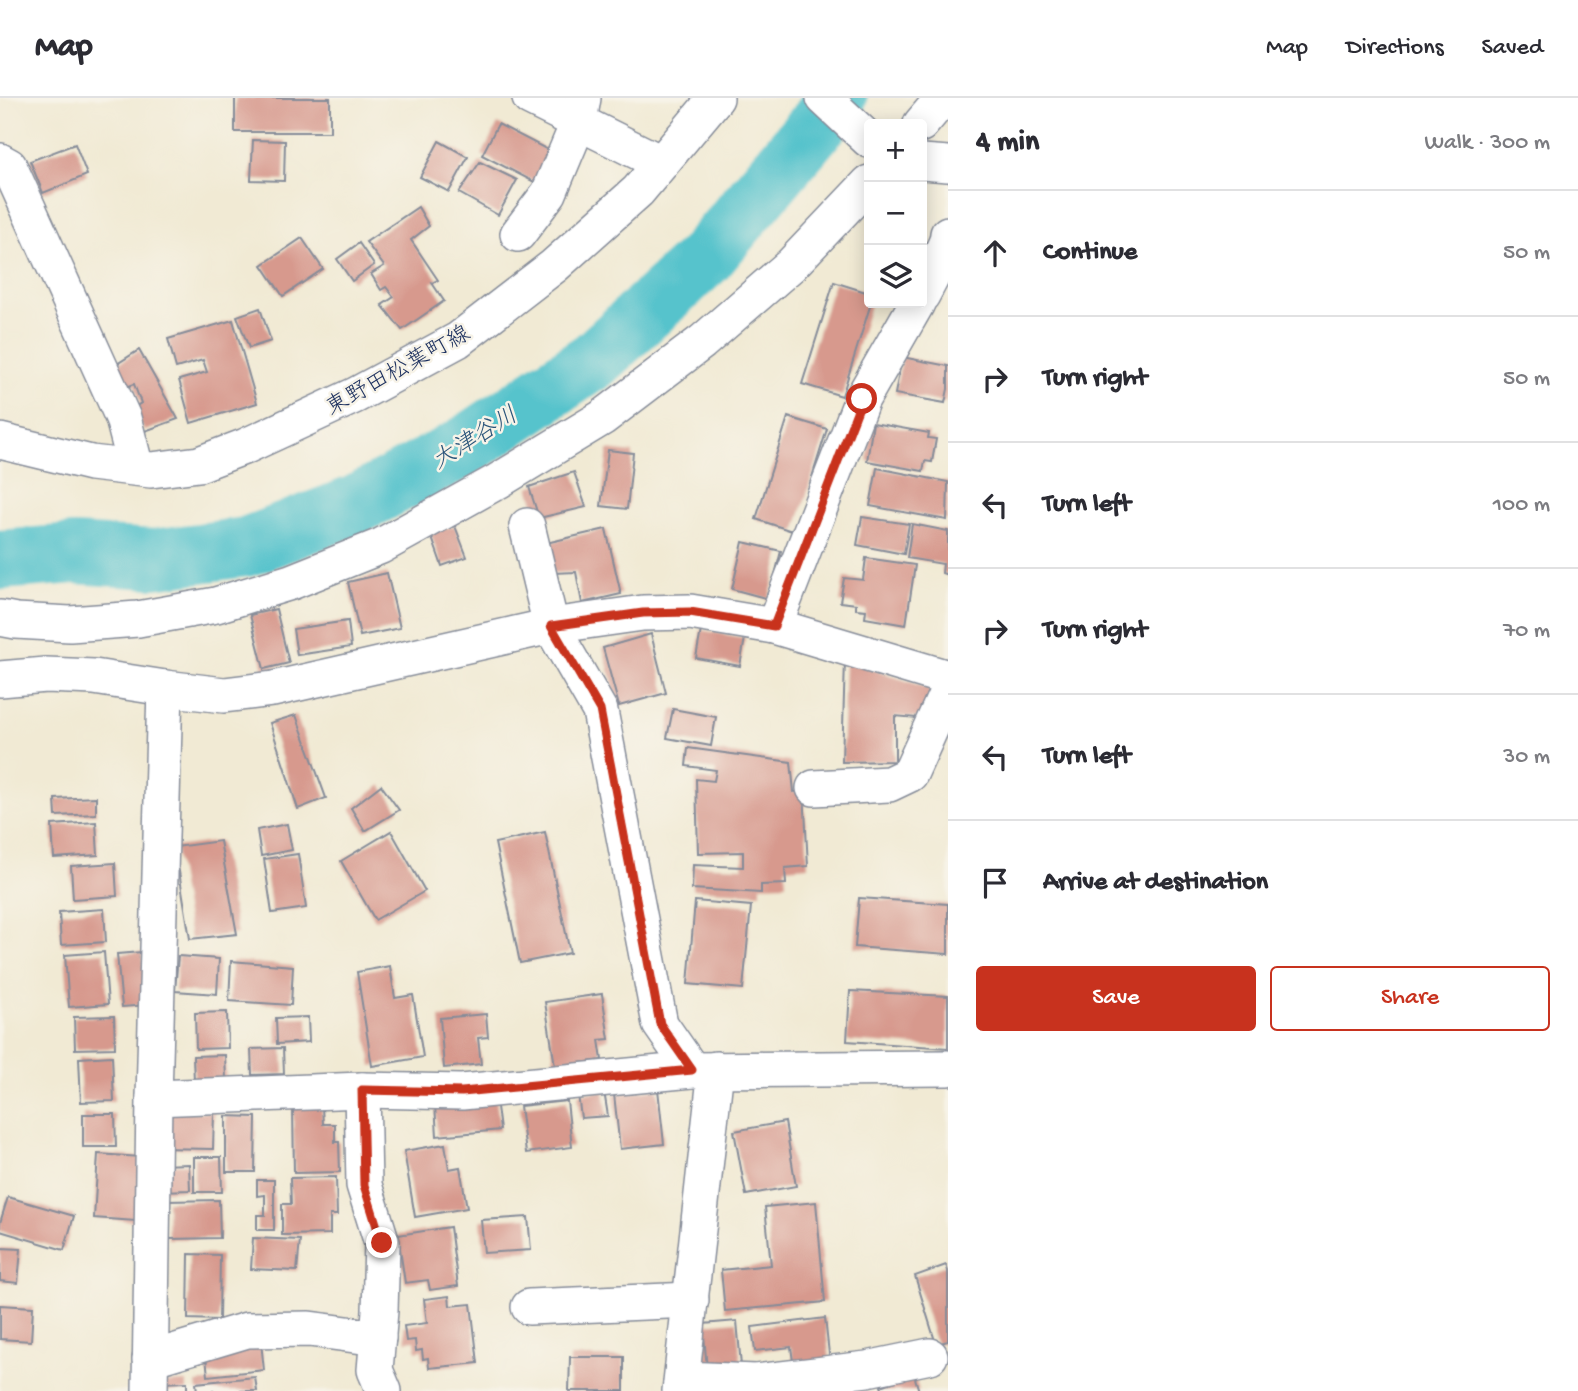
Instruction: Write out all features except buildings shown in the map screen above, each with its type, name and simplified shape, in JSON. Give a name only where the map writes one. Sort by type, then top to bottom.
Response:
[{"type":"street","points":[[530,98],[581,110],[661,163]]},
{"type":"street","name":"東野田松葉町線","points":[[0,441],[91,463],[151,470],[200,464],[246,446],[356,395],[458,340],[554,266],[639,191],[716,98]]},
{"type":"street","points":[[824,98],[864,135]]},
{"type":"street","points":[[925,119],[943,98]]},
{"type":"street","points":[[518,234],[549,193],[581,110]]},
{"type":"street","points":[[0,161],[9,166],[123,418],[136,468]]},
{"type":"street","points":[[927,162],[948,164]]},
{"type":"street","points":[[0,618],[70,624],[138,619],[216,605],[291,582],[381,546],[498,481],[602,418],[702,342],[791,265],[864,188]]},
{"type":"street","points":[[927,286],[948,234]]},
{"type":"street","points":[[774,626],[862,399],[914,308]]},
{"type":"street","points":[[527,526],[551,626],[600,710],[660,1024],[704,1070],[691,1300],[681,1385],[756,1382],[867,1369],[930,1356]]},
{"type":"street","points":[[0,679],[46,675],[94,677],[224,695],[273,690],[551,626],[643,613],[690,612],[774,626],[948,678]]},
{"type":"street","points":[[165,688],[149,1383],[247,1330],[309,1329],[378,1338]]},
{"type":"street","points":[[814,788],[889,785],[910,774],[948,690]]},
{"type":"street","points":[[154,1098],[362,1090],[462,1092],[704,1070],[948,1068]]},
{"type":"street","points":[[362,1090],[364,1185],[382,1243],[375,1370],[384,1391]]},
{"type":"street","points":[[529,1307],[691,1300]]},
{"type":"waterway","name":"大津谷川","points":[[0,560],[74,554],[153,559],[246,547],[356,505],[461,449],[594,360],[705,258],[837,98]]},
{"type":"route","points":[[382,1243],[364,1185],[362,1090],[462,1092],[692,1070],[660,1024],[600,710],[551,626],[643,613],[690,612],[774,626],[862,399]]}]
